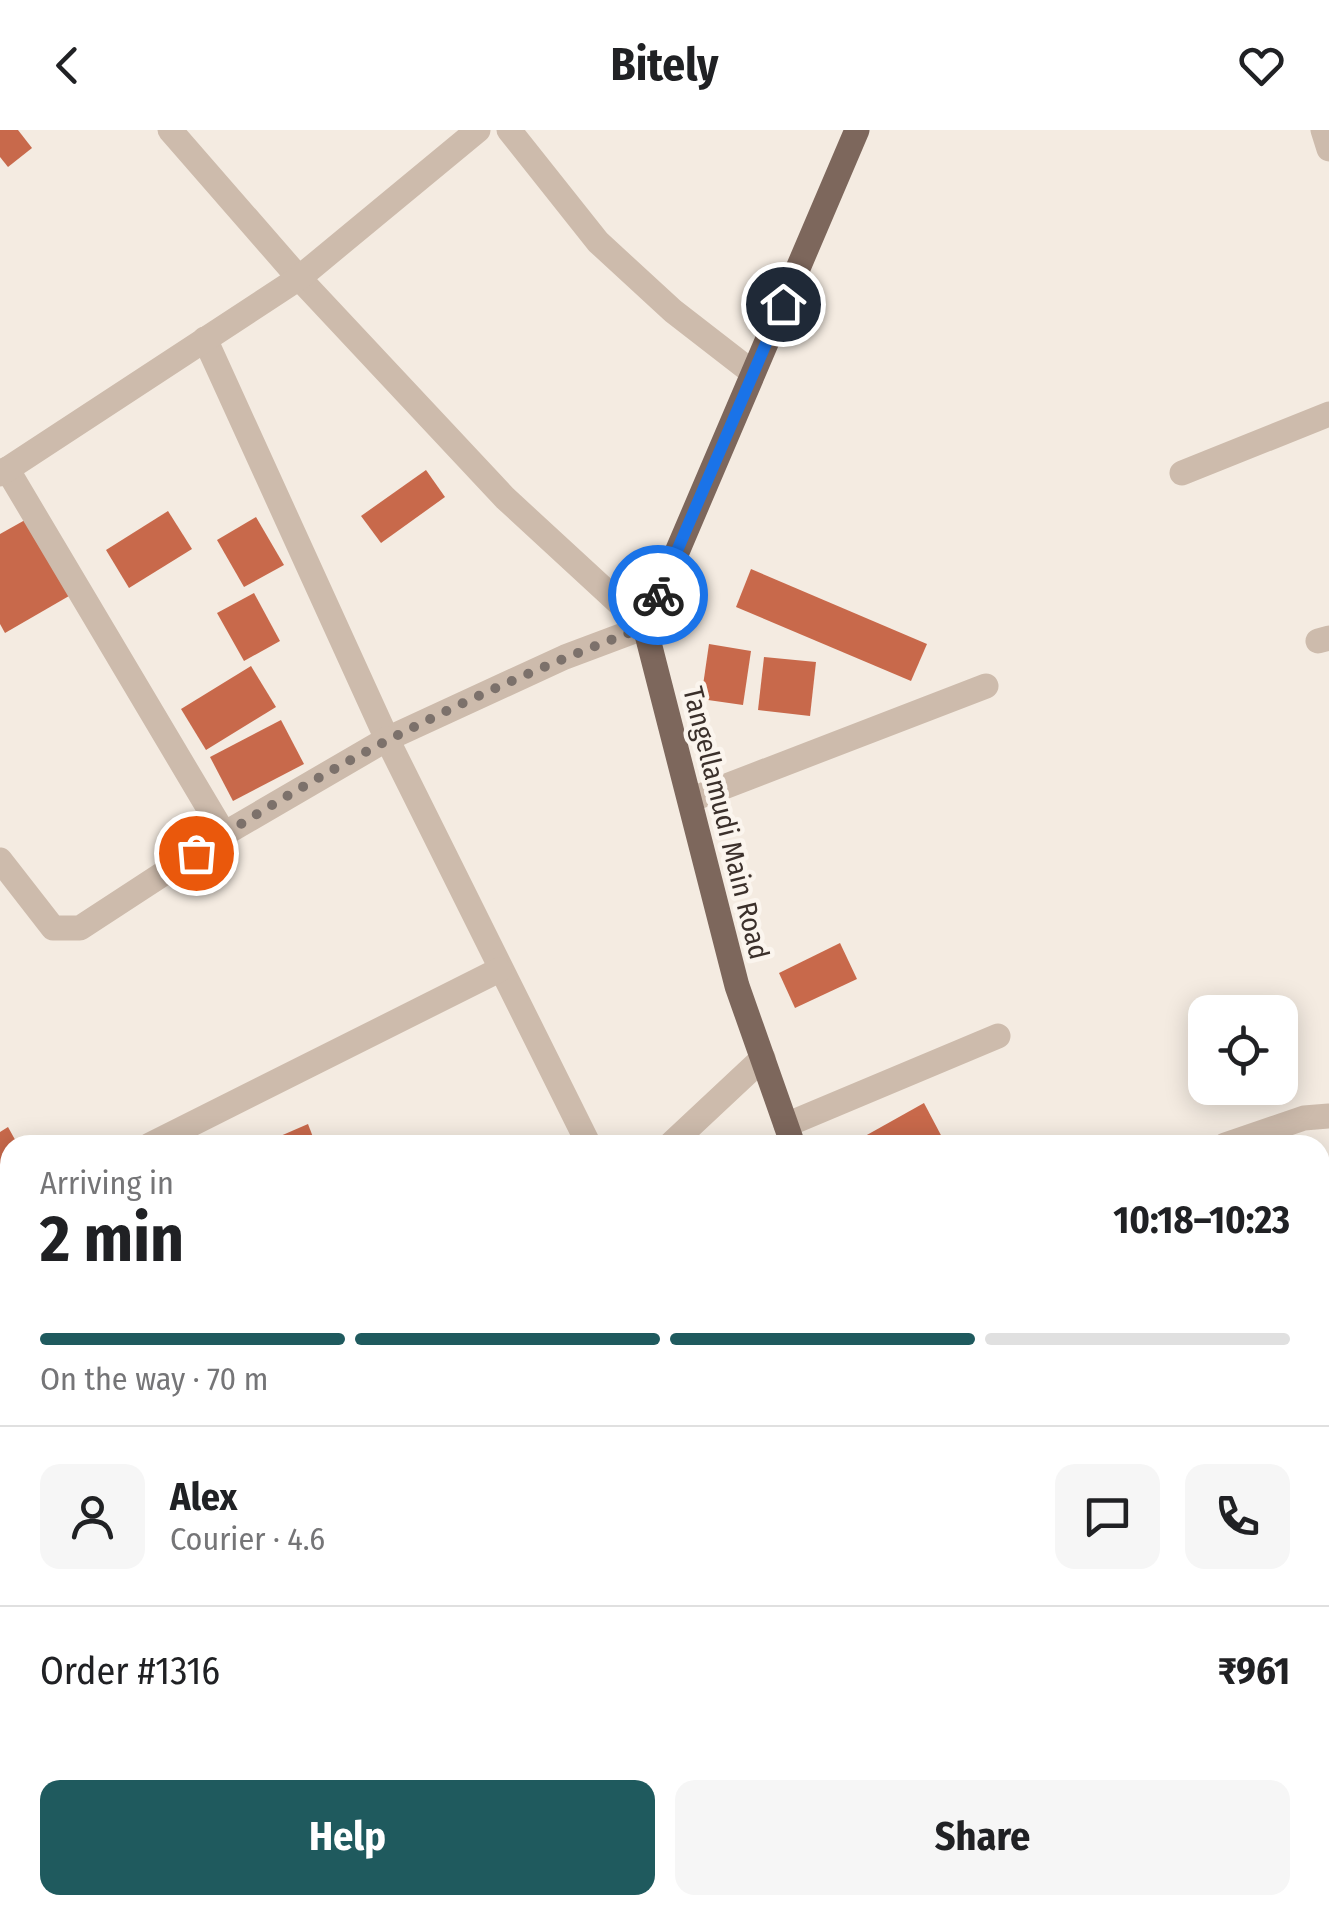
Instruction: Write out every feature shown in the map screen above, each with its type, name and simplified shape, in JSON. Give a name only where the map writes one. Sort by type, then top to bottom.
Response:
[{"type":"main road","points":[[645,627],[857,130]]},
{"type":"main road","name":"Tangellamudi Main Road","points":[[645,627],[737,986],[790,1135]]},
{"type":"street","points":[[0,860],[54,928],[80,928],[224,834],[387,740],[565,656],[645,627],[505,498],[299,278],[170,130]]},
{"type":"street","points":[[224,834],[4,471],[299,278],[478,130]]},
{"type":"street","points":[[509,130],[598,242],[673,311],[754,373]]},
{"type":"street","points":[[1323,130],[1329,149]]},
{"type":"street","points":[[205,340],[387,740],[583,1135]]},
{"type":"street","points":[[1182,473],[1329,414]]},
{"type":"street","points":[[690,800],[986,686]]},
{"type":"street","points":[[170,1135],[499,970]]},
{"type":"street","points":[[790,1135],[998,1036]]},
{"type":"street","points":[[681,1135],[762,1058]]},
{"type":"street","points":[[1254,1135],[1304,1118],[1329,1116]]},
{"type":"building","points":[[0,130],[18,130],[32,148],[8,167],[0,157]]},
{"type":"building","points":[[426,470],[445,497],[381,543],[361,516]]},
{"type":"building","points":[[168,511],[192,549],[129,588],[106,550]]},
{"type":"building","points":[[256,517],[284,565],[244,587],[217,540]]},
{"type":"building","points":[[25,520],[69,596],[5,633],[0,624],[0,534]]},
{"type":"building","points":[[751,569],[927,644],[911,681],[736,607]]},
{"type":"building","points":[[254,593],[280,641],[244,661],[217,613]]},
{"type":"building","points":[[709,644],[751,651],[743,705],[701,699]]},
{"type":"building","points":[[764,657],[816,662],[810,716],[758,710]]},
{"type":"building","points":[[251,666],[276,707],[206,750],[181,709]]},
{"type":"building","points":[[281,720],[304,764],[233,801],[210,757]]},
{"type":"building","points":[[840,943],[857,979],[795,1008],[779,973]]},
{"type":"building","points":[[924,1103],[941,1135],[867,1135]]},
{"type":"building","points":[[308,1124],[312,1135],[283,1135]]},
{"type":"way so far","points":[[196,853],[387,740],[565,656],[645,627],[658,595]]},
{"type":"route","points":[[658,595],[783,304]]}]
